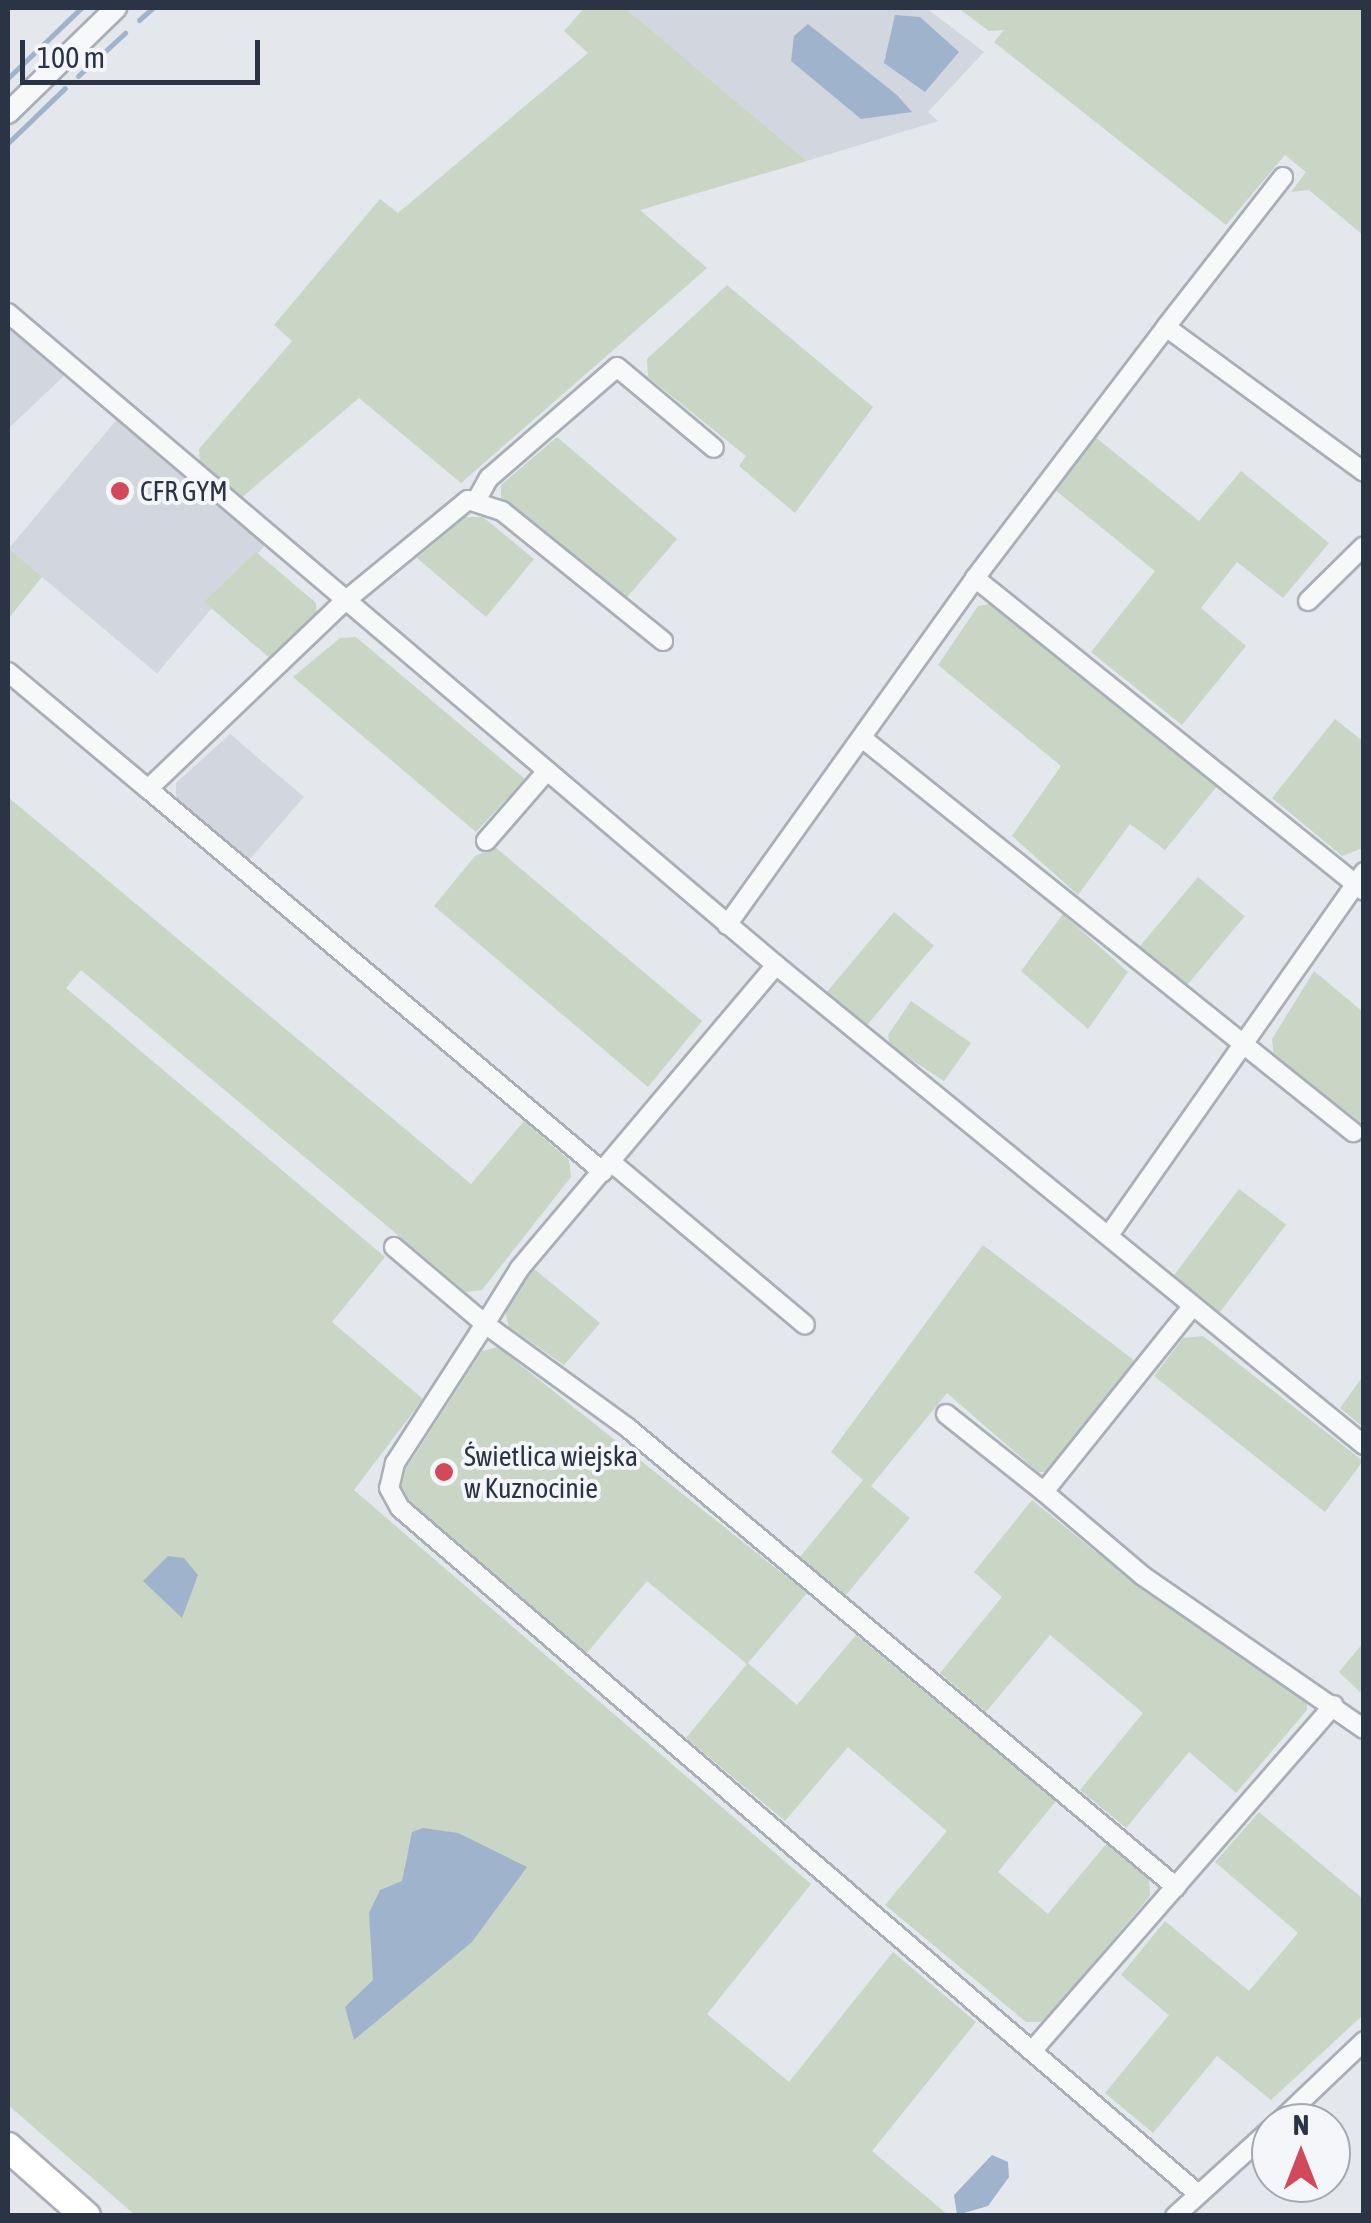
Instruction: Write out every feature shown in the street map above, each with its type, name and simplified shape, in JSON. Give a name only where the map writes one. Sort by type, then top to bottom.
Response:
[{"type":"main road","points":[[8,2147],[86,2216]]},
{"type":"street","points":[[8,113],[116,8]]},
{"type":"street","points":[[728,924],[974,578],[1283,177]]},
{"type":"street","points":[[8,312],[776,965],[1364,1445]]},
{"type":"street","points":[[1166,327],[1364,472]]},
{"type":"street","points":[[148,790],[345,601],[444,514],[476,501],[489,478],[617,367],[714,448]]},
{"type":"street","points":[[476,501],[502,512],[663,641]]},
{"type":"street","points":[[1308,602],[1364,546]]},
{"type":"street","points":[[974,578],[1360,882],[1246,1049],[1108,1235]]},
{"type":"street","points":[[8,672],[607,1167],[805,1325]]},
{"type":"street","points":[[862,738],[1353,1132]]},
{"type":"street","points":[[486,840],[547,771]]},
{"type":"street","points":[[776,965],[607,1167],[485,1324],[395,1464],[389,1488],[400,1508],[1198,2194]]},
{"type":"street","points":[[394,1247],[485,1324],[628,1428],[1176,1887]]},
{"type":"street","points":[[1044,1492],[1192,1307]]},
{"type":"street","points":[[946,1414],[1143,1576],[1364,1729]]},
{"type":"street","points":[[1032,2051],[1334,1705]]},
{"type":"street","points":[[1299,2103],[1364,2041]]},
{"type":"street","points":[[1175,2216],[1251,2148]]},
{"type":"shaded area","points":[[625,8],[926,8],[984,52],[928,112],[938,121],[807,161]]},
{"type":"shaded area","points":[[8,323],[67,373],[8,429]]},
{"type":"shaded area","points":[[119,417],[268,542],[157,673],[8,549]]},
{"type":"shaded area","points":[[230,734],[304,797],[249,860],[176,799],[176,783]]},
{"type":"green space","points":[[584,8],[625,8],[807,161],[640,210],[707,268],[461,483],[359,398],[240,499],[200,466],[199,449],[292,341],[274,325],[380,199],[398,213],[588,53],[564,31]]},
{"type":"green space","points":[[958,8],[1363,8],[1363,235],[1309,190],[1291,192],[1306,172],[1285,155],[1226,225],[994,42],[1004,30],[989,31]]},
{"type":"green space","points":[[727,285],[873,407],[795,513],[739,466],[746,456],[648,377],[647,359]]},
{"type":"green space","points":[[1089,432],[1199,521],[1241,471],[1329,543],[1283,598],[1237,562],[1201,608],[1246,646],[1182,725],[1091,652],[1155,571],[1049,485]]},
{"type":"green space","points":[[557,437],[677,539],[622,603],[501,503],[501,485]]},
{"type":"green space","points":[[465,517],[483,517],[534,559],[486,617],[417,558]]},
{"type":"green space","points":[[8,548],[42,577],[8,619]]},
{"type":"green space","points":[[256,552],[316,603],[317,619],[271,659],[204,602]]},
{"type":"green space","points":[[995,603],[1218,785],[1165,850],[1130,824],[1078,895],[1012,836],[1061,766],[938,665],[978,606]]},
{"type":"green space","points":[[356,637],[525,779],[476,832],[293,677],[340,638]]},
{"type":"green space","points":[[1335,719],[1364,742],[1363,848],[1342,856],[1272,798]]},
{"type":"green space","points":[[8,797],[471,1184],[524,1121],[569,1160],[571,1177],[482,1290],[466,1292],[81,970],[66,988],[385,1257],[332,1322],[423,1399],[354,1490],[811,1884],[707,2014],[789,2082],[893,1952],[976,2022],[872,2151],[948,2215],[135,2215],[8,2105]]},
{"type":"green space","points":[[495,847],[702,1021],[648,1087],[434,906],[475,856]]},
{"type":"green space","points":[[1198,877],[1245,916],[1185,987],[1138,948]]},
{"type":"green space","points":[[894,912],[934,945],[866,1027],[826,993]]},
{"type":"green space","points":[[1063,914],[1128,972],[1088,1029],[1021,971]]},
{"type":"green space","points":[[1314,971],[1363,1012],[1361,1123],[1274,1057],[1272,1039]]},
{"type":"green space","points":[[911,1001],[971,1043],[944,1081],[890,1046],[888,1035]]},
{"type":"green space","points":[[1239,1189],[1286,1225],[1220,1312],[1173,1277]]},
{"type":"green space","points":[[983,1245],[1135,1361],[1050,1472],[1038,1472],[947,1393],[871,1486],[910,1518],[846,1595],[800,1557],[863,1480],[831,1452]]},
{"type":"green space","points":[[533,1268],[600,1323],[564,1365],[509,1327],[504,1307]]},
{"type":"green space","points":[[1203,1336],[1363,1461],[1325,1512],[1154,1376],[1183,1338]]},
{"type":"green space","points":[[498,1347],[807,1593],[748,1663],[797,1705],[856,1635],[1056,1801],[998,1872],[1048,1914],[1107,1843],[1149,1878],[1150,1896],[1043,2022],[1026,2022],[885,1905],[947,1831],[848,1747],[785,1821],[686,1738],[747,1664],[647,1581],[586,1654],[399,1497],[398,1481],[482,1351]]},
{"type":"green space","points":[[1363,1376],[1363,1427],[1340,1408]]},
{"type":"green space","points":[[1032,1500],[1144,1591],[1307,1694],[1307,1710],[1236,1793],[1189,1752],[1126,1828],[1080,1790],[1143,1713],[1050,1635],[986,1712],[940,1673],[1002,1597],[974,1572]]},
{"type":"green space","points":[[1363,1643],[1363,1688],[1360,1692],[1339,1672]]},
{"type":"green space","points":[[1259,1812],[1363,1899],[1363,2015],[1271,2100],[1217,2056],[1153,2133],[1105,2093],[1169,2015],[1121,1975],[1165,1921],[1249,1991],[1298,1933],[1215,1862]]},
{"type":"water","points":[[895,15],[920,17],[959,52],[925,92],[884,63]]},
{"type":"water","points":[[808,24],[897,95],[912,112],[861,119],[791,61],[794,36]]},
{"type":"water","points":[[168,1556],[184,1558],[198,1575],[182,1618],[143,1581]]},
{"type":"water","points":[[423,1828],[458,1833],[527,1867],[472,1942],[354,2040],[345,2007],[373,1980],[369,1913],[380,1890],[402,1881],[412,1832]]},
{"type":"water","points":[[992,2155],[1008,2162],[1009,2177],[988,2206],[957,2215],[954,2195]]},
{"type":"waterway","points":[[8,78],[81,8]]},
{"type":"waterway","points":[[139,20],[153,8]]},
{"type":"waterway","points":[[78,76],[125,33]]},
{"type":"waterway","points":[[8,143],[65,88]]},
{"type":"place","name":"CFR GYM","points":[[120,491]]},
{"type":"place","name":"Świetlica wiejska w Kuznocinie","points":[[444,1472]]}]
